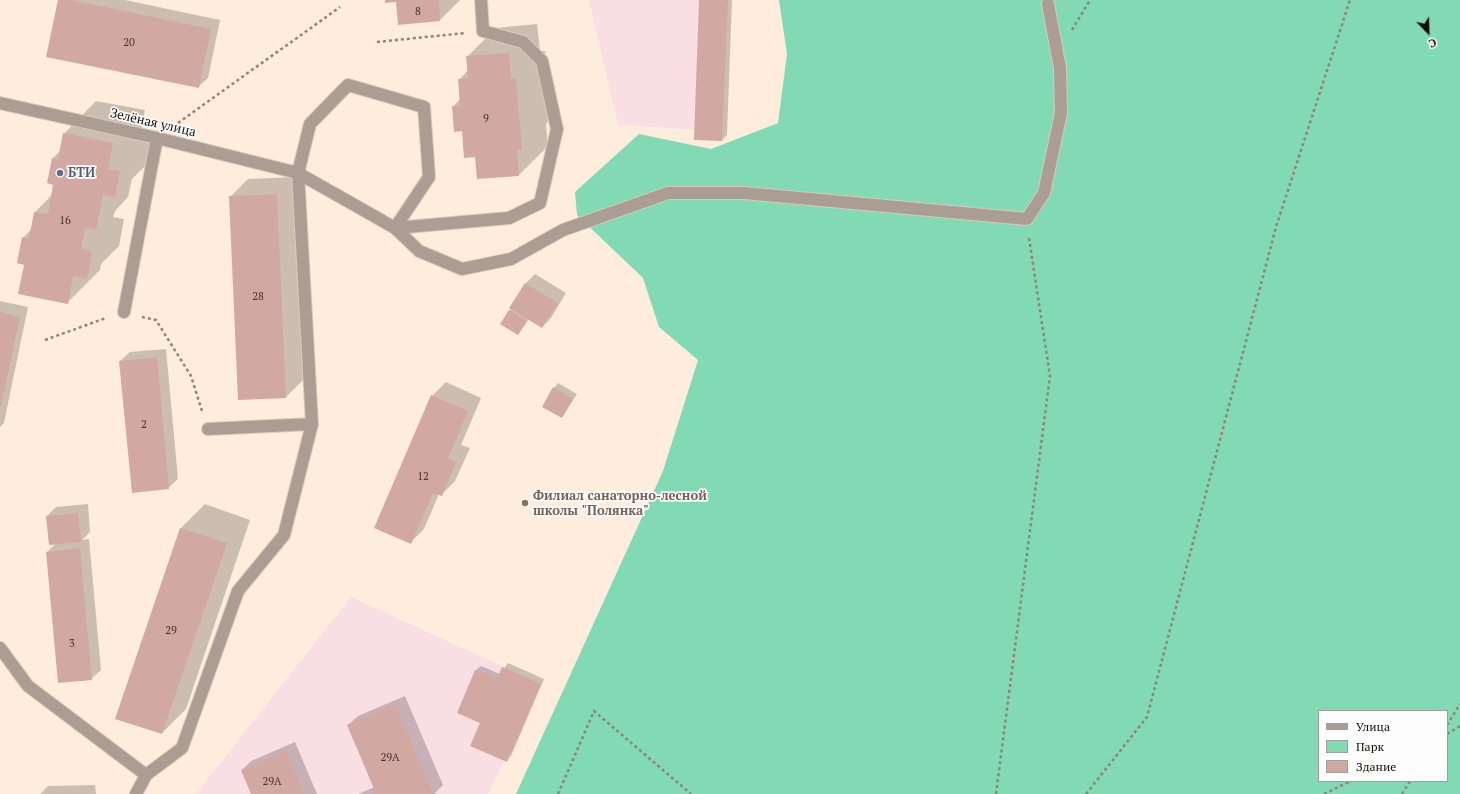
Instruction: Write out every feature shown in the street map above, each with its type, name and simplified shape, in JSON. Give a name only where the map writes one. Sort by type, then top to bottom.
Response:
[{"type":"street","points":[[395,228],[509,218],[540,203],[556,129],[542,61],[523,42],[483,31],[481,0]]},
{"type":"street","points":[[298,173],[395,228],[420,251],[462,269],[511,259],[564,230],[668,193],[744,193],[1027,219],[1044,193],[1061,113],[1060,68],[1048,4]]},
{"type":"street","points":[[136,794],[146,775],[182,748],[238,591],[284,535],[312,424],[298,173],[310,124],[348,85],[424,108],[429,177],[395,228]]},
{"type":"street","name":"Зелёная улица","points":[[0,103],[157,138],[298,173]]},
{"type":"street","points":[[124,312],[157,138]]},
{"type":"street","points":[[208,429],[312,424]]},
{"type":"street","points":[[0,648],[28,686],[146,775]]},
{"type":"path","points":[[1086,794],[1147,718],[1276,227],[1350,0]]},
{"type":"path","points":[[157,138],[340,7]]},
{"type":"path","points":[[377,42],[483,31]]},
{"type":"path","points":[[996,794],[1050,376],[1027,219]]},
{"type":"path","points":[[45,340],[124,312],[156,320],[191,376],[208,429]]},
{"type":"path","points":[[1448,723],[1460,704]]},
{"type":"path","points":[[558,794],[594,711],[691,794]]},
{"type":"path","points":[[1448,733],[1460,726]]},
{"type":"path","points":[[1324,794],[1349,782]]},
{"type":"path","points":[[1402,794],[1409,782]]},
{"type":"shaded area","points":[[589,0],[712,0],[705,130],[618,125]]},
{"type":"shaded area","points":[[351,597],[541,684],[488,794],[196,794]]},
{"type":"green space","points":[[779,0],[1460,0],[1460,794],[516,794],[663,471],[698,360],[659,327],[643,278],[577,215],[575,192],[639,134],[711,149],[778,123],[787,54]]},
{"type":"building","points":[[58,0],[71,0],[211,29],[199,88],[46,57]]},
{"type":"building","points":[[385,0],[439,0],[440,21],[398,25],[396,2],[385,3]]},
{"type":"building","points":[[699,0],[728,0],[722,141],[694,140]]},
{"type":"building","points":[[509,53],[511,79],[516,79],[522,149],[517,150],[519,176],[477,179],[475,157],[464,158],[462,131],[454,132],[452,106],[460,106],[458,79],[468,78],[466,56]]},
{"type":"building","points":[[63,133],[113,143],[108,169],[120,171],[115,197],[103,195],[96,230],[85,228],[81,249],[92,252],[87,279],[73,276],[68,304],[18,294],[24,265],[17,263],[22,237],[29,239],[34,212],[48,214],[53,185],[47,183],[52,158],[58,159]]},
{"type":"building","points":[[277,194],[286,398],[238,400],[229,196]]},
{"type":"building","points":[[525,283],[558,303],[542,328],[509,308]]},
{"type":"building","points":[[509,310],[527,321],[518,335],[500,324]]},
{"type":"building","points":[[0,312],[20,317],[1,406],[0,406]]},
{"type":"building","points":[[157,357],[169,489],[132,493],[119,361]]},
{"type":"building","points":[[553,387],[573,399],[562,418],[542,407]]},
{"type":"building","points":[[431,395],[468,411],[448,458],[456,462],[442,496],[433,493],[411,544],[374,528]]},
{"type":"building","points":[[78,513],[81,542],[49,545],[46,516]]},
{"type":"building","points":[[180,528],[227,543],[162,734],[115,719]]},
{"type":"building","points":[[80,548],[92,680],[58,683],[46,552]]},
{"type":"building","points":[[502,667],[541,684],[507,762],[470,746],[480,723],[457,713],[475,670],[497,679]]},
{"type":"building","points":[[395,704],[433,794],[369,794],[375,791],[347,725]]},
{"type":"building","points":[[286,751],[304,794],[251,794],[241,770]]},
{"type":"place","name":"БТИ","points":[[60,173]]},
{"type":"place","name":"Филиал санаторно-лесной школы \"Полянка\"","points":[[525,503]]}]
